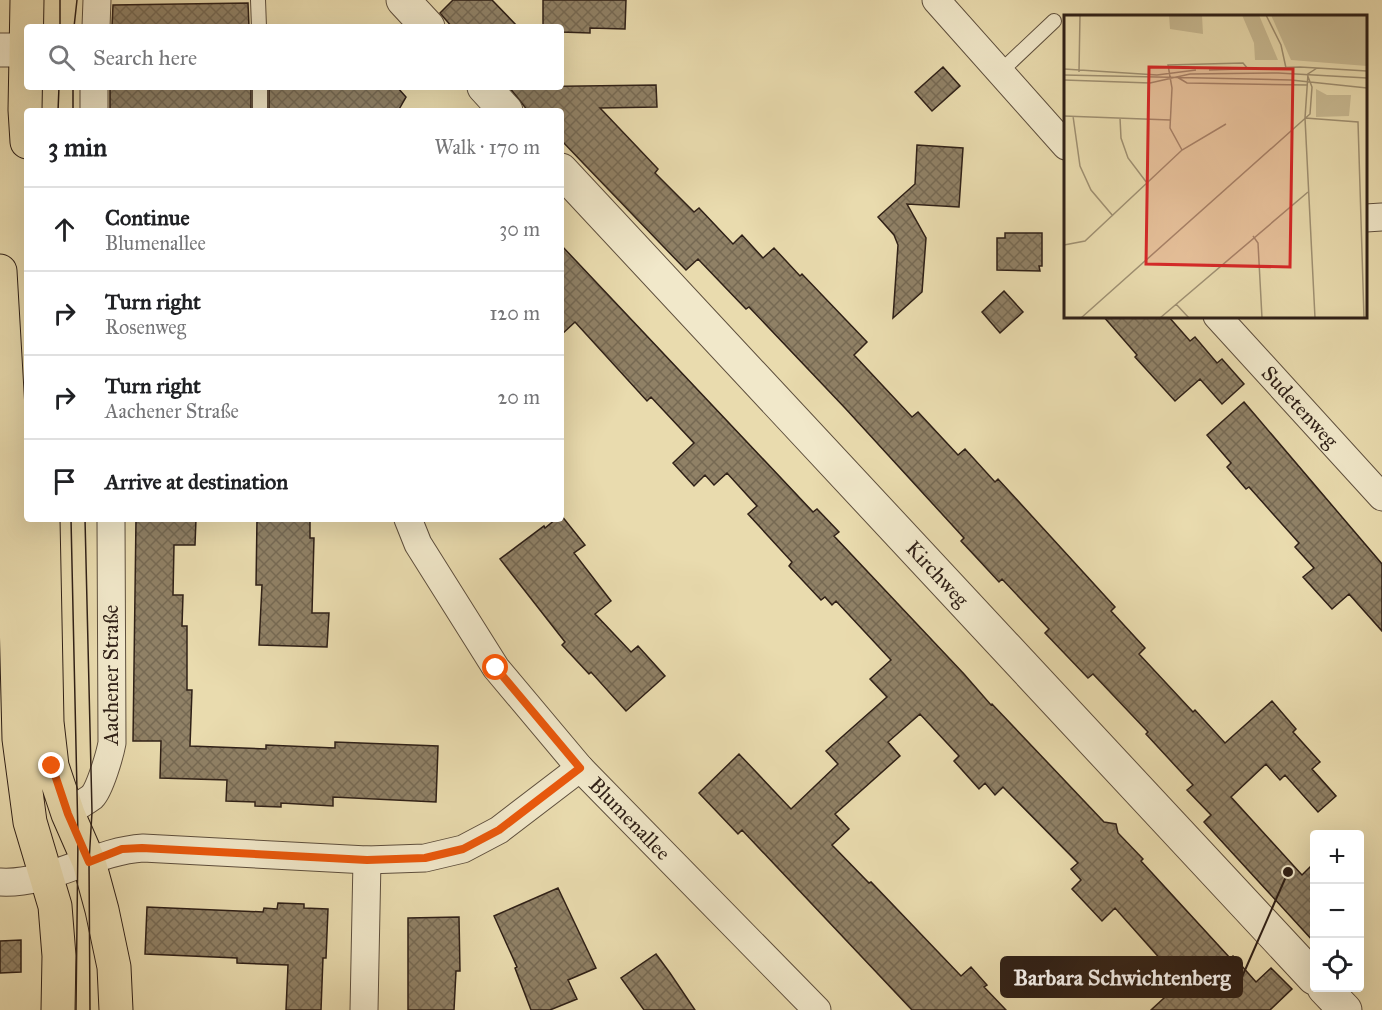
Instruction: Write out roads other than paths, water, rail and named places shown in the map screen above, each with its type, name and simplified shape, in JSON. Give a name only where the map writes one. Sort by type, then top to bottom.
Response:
[{"type":"main road","points":[[24,122],[13,50],[27,0]]},
{"type":"main road","points":[[0,270],[13,495],[19,738],[30,822],[55,906],[59,956],[58,1010]]},
{"type":"main road","points":[[43,522],[47,723],[52,766],[68,814],[89,862],[102,910],[114,967],[116,1010]]},
{"type":"street","points":[[96,24],[97,0]]},
{"type":"street","points":[[403,0],[425,24]]},
{"type":"street","points":[[936,0],[1064,145]]},
{"type":"street","points":[[94,90],[94,108]]},
{"type":"street","points":[[487,90],[503,108]]},
{"type":"street","name":"Kirchweg","points":[[564,173],[1310,974]]},
{"type":"street","points":[[1367,218],[1382,217]]},
{"type":"street","name":"Sudetenweg","points":[[1219,318],[1382,497]]},
{"type":"street","name":"Aachener Straße","points":[[68,814],[93,795],[110,757],[112,742],[111,522]]},
{"type":"street","name":"Blumenallee","points":[[409,522],[418,544],[496,668],[580,768],[815,1009]]},
{"type":"street","points":[[0,882],[46,875],[122,849],[142,848],[367,860],[425,858],[463,849],[499,830],[580,768]]},
{"type":"street","points":[[364,1010],[367,860]]},
{"type":"street","points":[[1329,992],[1345,1010]]},
{"type":"lane","points":[[258,0],[259,24]]},
{"type":"lane","points":[[1000,72],[1054,21]]},
{"type":"lane","points":[[260,90],[260,108]]},
{"type":"tram line","points":[[60,0],[60,24]]},
{"type":"tram line","points":[[74,24],[77,0]]},
{"type":"tram line","points":[[58,108],[59,90]]},
{"type":"tram line","points":[[73,90],[73,108]]},
{"type":"tram line","points":[[71,522],[78,837],[76,1010]]},
{"type":"tram line","points":[[85,522],[92,812],[89,862],[90,1010]]},
{"type":"place","name":"Barbara Schwichtenberg","points":[[1288,872]]}]
